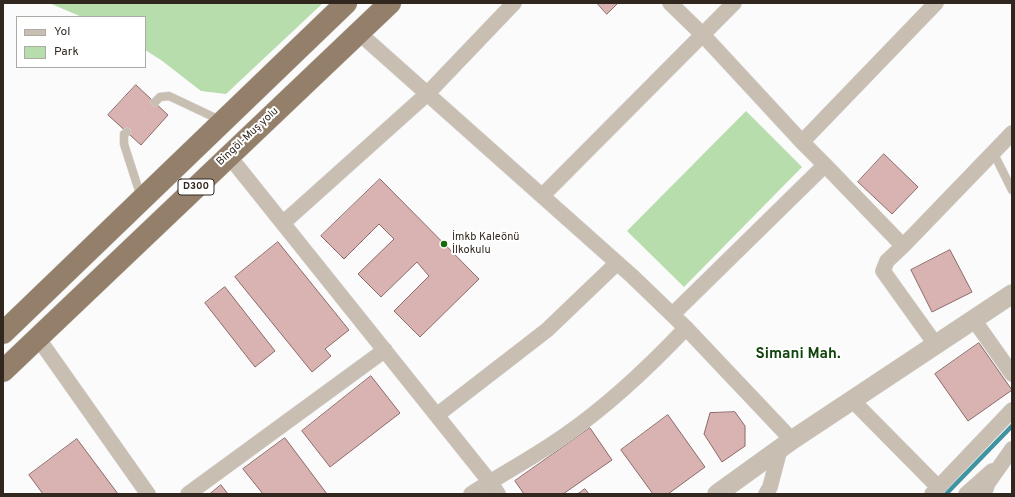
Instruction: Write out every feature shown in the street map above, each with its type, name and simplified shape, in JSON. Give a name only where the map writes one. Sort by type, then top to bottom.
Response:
[{"type":"highway","name":"D300","points":[[3,333],[346,3]]},
{"type":"highway","name":"Bingöl-Muş yolu","points":[[3,371],[390,3]]},
{"type":"street","points":[[283,223],[427,94],[514,3]]},
{"type":"street","points":[[670,3],[703,35],[802,142],[903,246]]},
{"type":"street","points":[[542,196],[734,3]]},
{"type":"street","points":[[802,142],[936,3]]},
{"type":"street","points":[[359,32],[672,314],[686,328],[786,444]]},
{"type":"street","points":[[936,345],[883,271],[887,261],[1012,133]]},
{"type":"street","points":[[229,156],[494,488]]},
{"type":"street","points":[[672,314],[825,165]]},
{"type":"street","points":[[437,415],[547,330],[617,263]]},
{"type":"street","points":[[717,494],[786,444],[1012,294]]},
{"type":"street","points":[[974,320],[1012,374]]},
{"type":"street","points":[[471,494],[494,488],[565,436],[606,404],[656,360],[686,328]]},
{"type":"street","points":[[38,338],[148,494]]},
{"type":"street","points":[[188,494],[385,350]]},
{"type":"street","points":[[852,400],[935,491],[1012,410]]},
{"type":"street","points":[[766,494],[786,444]]},
{"type":"street","points":[[966,494],[1008,455]]},
{"type":"street","points":[[984,494],[988,484],[1008,455]]},
{"type":"lane","points":[[155,102],[160,97],[169,96],[223,122]]},
{"type":"lane","points":[[127,132],[124,134],[124,144],[142,200]]},
{"type":"lane","points":[[993,152],[1012,190]]},
{"type":"green space","points":[[49,3],[323,3],[226,94],[201,91],[161,60],[146,51],[146,16],[80,16]]},
{"type":"green space","points":[[746,111],[802,167],[684,287],[627,231]]},
{"type":"building","points":[[597,3],[618,3],[607,14]]},
{"type":"building","points":[[136,85],[168,115],[141,145],[108,115]]},
{"type":"building","points":[[884,154],[918,187],[892,214],[858,182]]},
{"type":"building","points":[[380,179],[479,279],[420,337],[394,311],[429,276],[417,262],[381,297],[358,274],[394,239],[379,224],[344,259],[321,236]]},
{"type":"building","points":[[278,242],[349,330],[325,349],[331,356],[312,372],[235,277]]},
{"type":"building","points":[[950,250],[972,292],[932,312],[911,270]]},
{"type":"building","points":[[225,287],[275,351],[255,367],[205,303]]},
{"type":"building","points":[[979,343],[1012,390],[968,421],[935,374]]},
{"type":"building","points":[[371,376],[400,413],[330,467],[302,431]]},
{"type":"building","points":[[735,412],[745,426],[745,446],[722,462],[704,434],[710,413]]},
{"type":"building","points":[[668,415],[705,467],[668,494],[653,494],[621,450]]},
{"type":"building","points":[[590,428],[612,460],[563,494],[524,494],[515,481]]},
{"type":"building","points":[[285,438],[327,494],[263,494],[243,469]]},
{"type":"building","points":[[77,439],[118,494],[43,494],[29,475]]},
{"type":"building","points":[[221,485],[228,494],[210,494]]},
{"type":"building","points":[[585,489],[589,494],[578,494]]},
{"type":"waterway","points":[[946,494],[1012,426]]},
{"type":"place","name":"İmkb Kaleönü İlkokulu","points":[[444,244]]},
{"type":"district","name":"Simani Mah.","points":[[798,355]]}]
